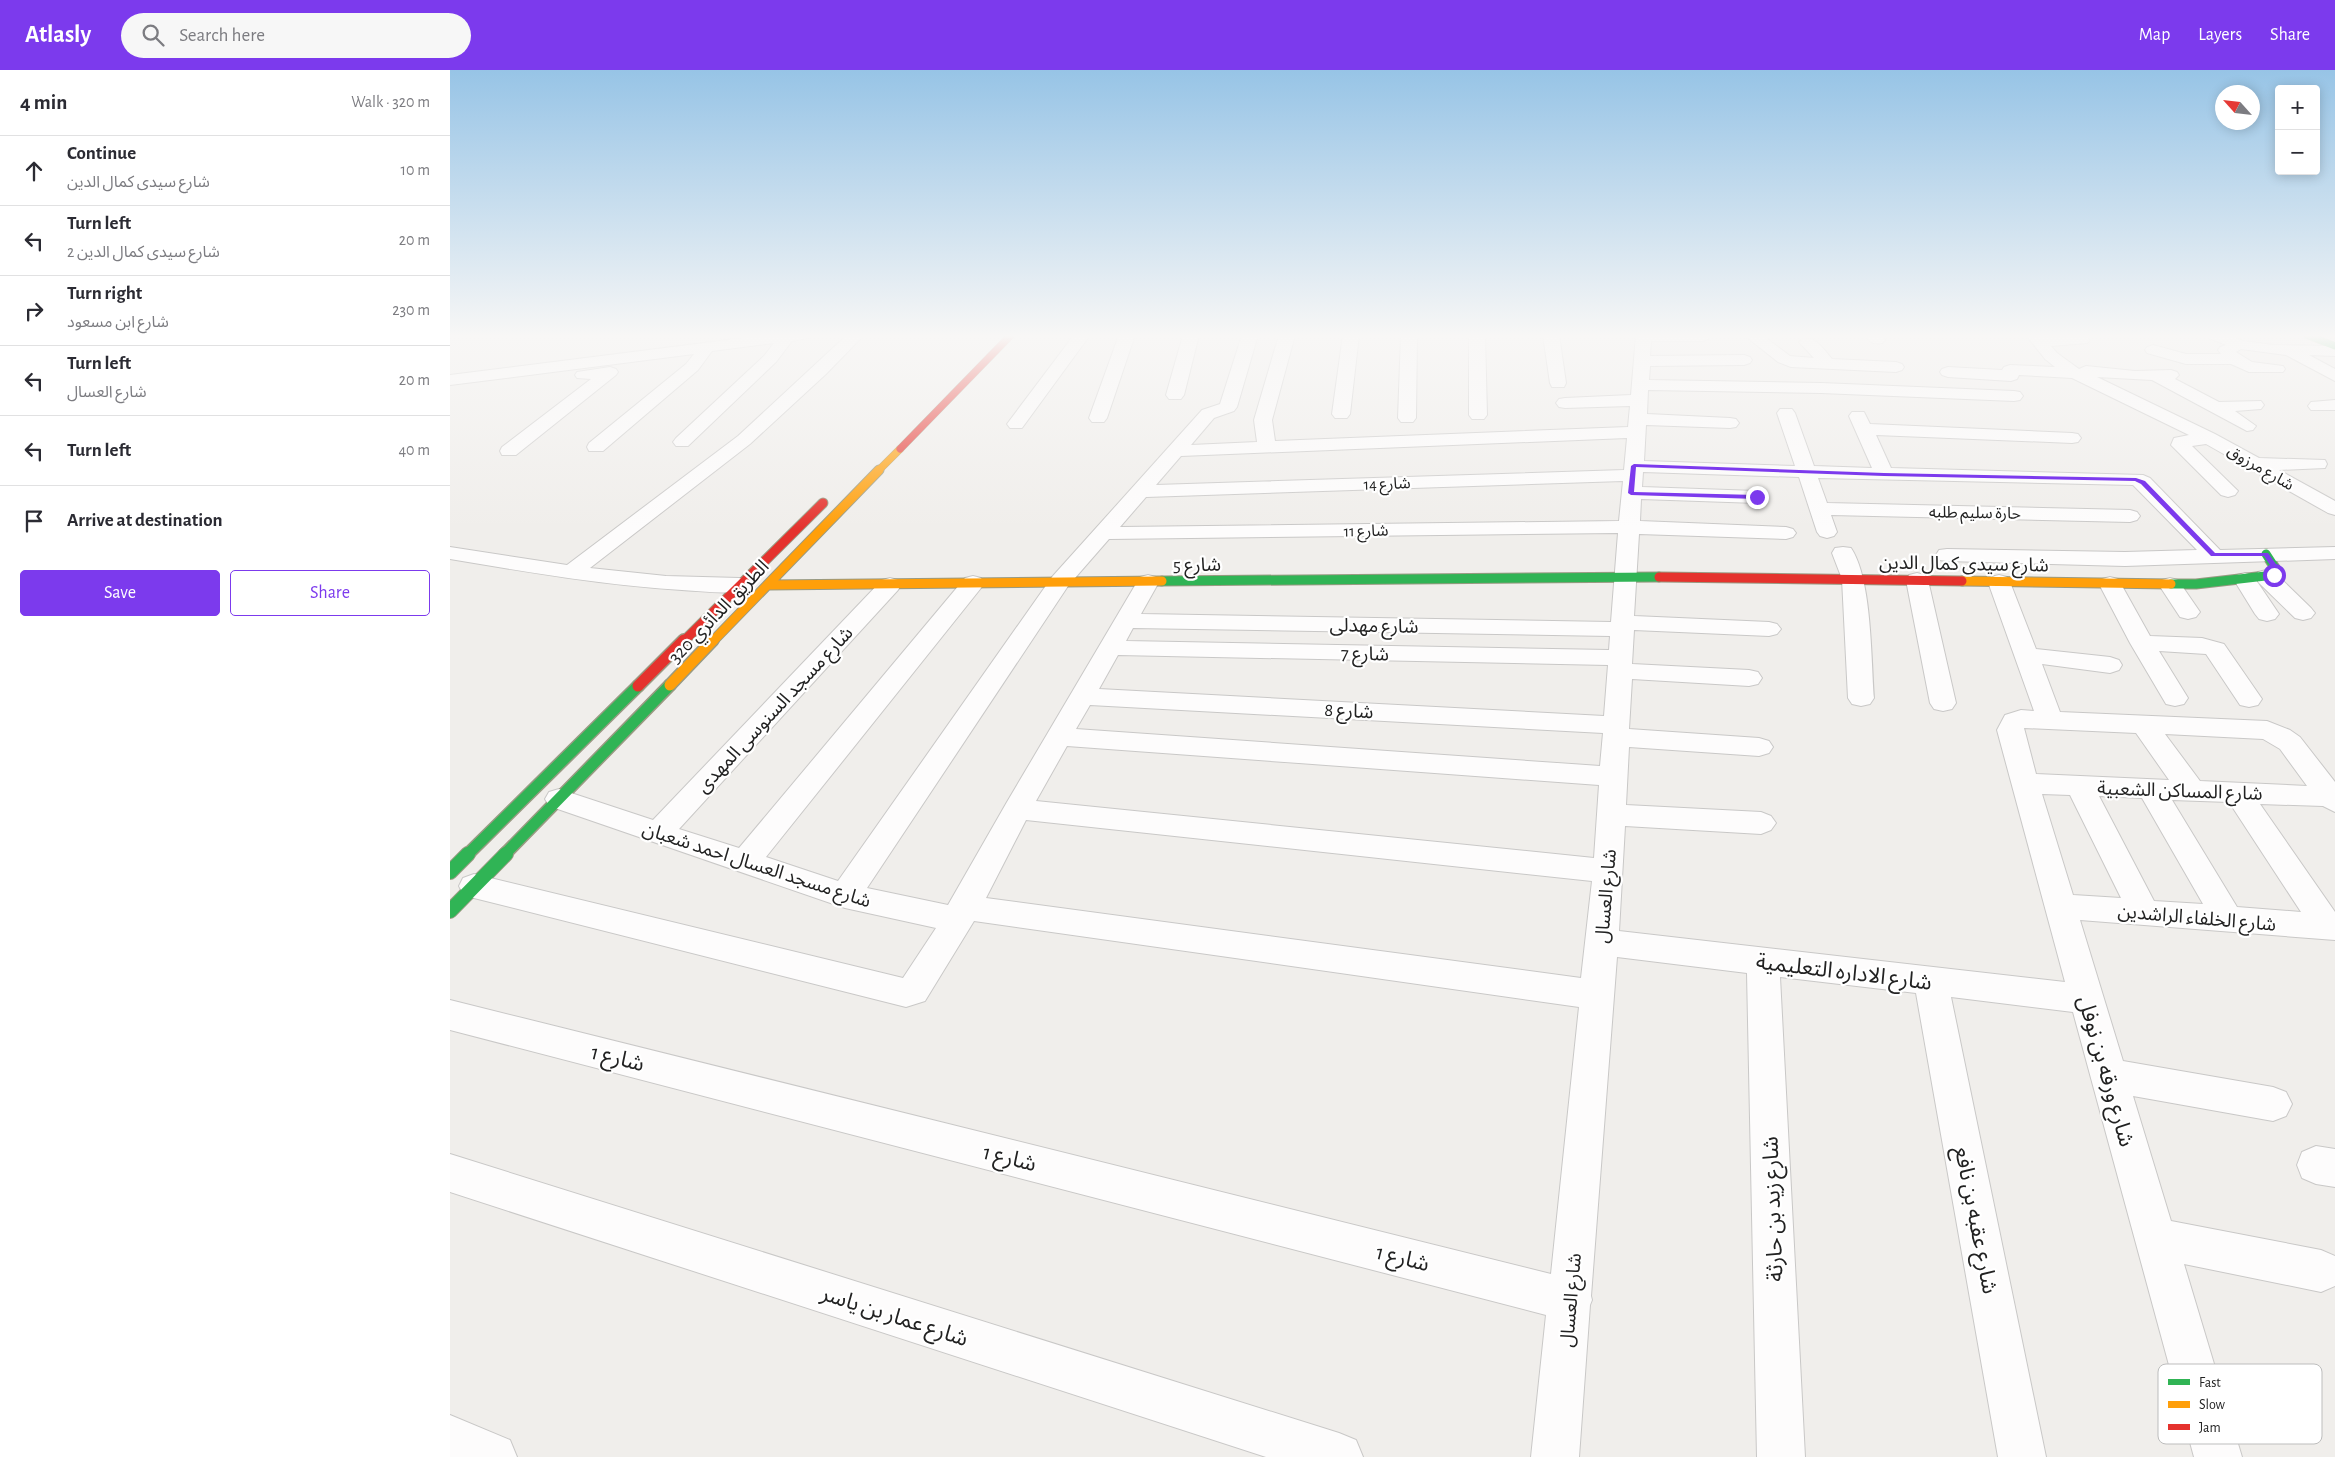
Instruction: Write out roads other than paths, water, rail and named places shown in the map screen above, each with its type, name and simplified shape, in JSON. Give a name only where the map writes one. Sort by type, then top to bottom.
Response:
[{"type":"main road","name":"الطريق الدائري 320","points":[[462,879],[559,800],[948,400]]},
{"type":"main road","name":"الطريق الدائري 320","points":[[450,911],[462,879],[739,585],[831,495]]},
{"type":"main road","points":[[2255,578],[2274,575],[2278,571],[2266,554]]},
{"type":"main road","name":"شارع 5","points":[[769,585],[1625,577]]},
{"type":"main road","name":"شارع سيدى كمال الدين","points":[[1625,577],[2170,585],[2255,578]]},
{"type":"street","points":[[509,451],[575,400]]},
{"type":"street","points":[[596,447],[653,400]]},
{"type":"street","points":[[682,442],[727,400]]},
{"type":"street","points":[[571,572],[744,440],[788,400]]},
{"type":"street","points":[[1016,424],[1034,400]]},
{"type":"street","points":[[1098,418],[1104,400]]},
{"type":"street","points":[[846,896],[1060,582],[1208,414],[1228,407],[1230,400]]},
{"type":"street","points":[[1267,448],[1263,420],[1269,400]]},
{"type":"street","points":[[1341,414],[1345,400]]},
{"type":"street","points":[[1407,400],[1407,418]]},
{"type":"street","points":[[1478,400],[1478,415]]},
{"type":"street","points":[[1176,451],[1267,448],[1567,400]]},
{"type":"street","points":[[1565,403],[1581,400]]},
{"type":"street","name":"شارع العسال","points":[[1555,1457],[1608,871],[1625,577],[1639,400]]},
{"type":"street","points":[[1653,400],[1694,438]]},
{"type":"street","points":[[1670,400],[1730,423]]},
{"type":"street","name":"شارع مرزوق","points":[[2130,400],[2209,438],[2329,502]]},
{"type":"street","points":[[2204,400],[2247,426]]},
{"type":"street","points":[[2216,407],[2255,405]]},
{"type":"street","points":[[2317,406],[2335,405]]},
{"type":"street","points":[[1786,413],[1827,532]]},
{"type":"street","points":[[1884,474],[1861,423],[2072,438]]},
{"type":"street","points":[[2209,438],[2180,442],[2180,445],[2228,491]]},
{"type":"street","points":[[2280,447],[2298,464]]},
{"type":"street","points":[[2257,464],[2318,464]]},
{"type":"street","points":[[1632,478],[1807,472],[2136,479],[2143,482],[2214,555]]},
{"type":"street","points":[[1632,478],[1757,497]]},
{"type":"street","name":"شارع 14","points":[[1141,491],[1632,478]]},
{"type":"street","name":"حارة سليم طلبه","points":[[1819,509],[2130,516]]},
{"type":"street","name":"شارع 11","points":[[1104,533],[1629,527],[1786,533]]},
{"type":"street","points":[[450,553],[571,572],[685,585],[739,585]]},
{"type":"street","points":[[1844,553],[1853,579],[1861,698]]},
{"type":"street","points":[[1947,555],[2125,559],[2335,553]]},
{"type":"street","points":[[2255,578],[2303,613]]},
{"type":"street","points":[[2255,578],[2267,614]]},
{"type":"street","points":[[1917,580],[1943,703]]},
{"type":"street","points":[[462,879],[906,993],[913,991],[918,986],[961,913],[1017,808],[1148,582]]},
{"type":"street","points":[[1999,582],[2050,720],[2267,730],[2290,743],[2334,799]]},
{"type":"street","points":[[744,862],[973,583]]},
{"type":"street","points":[[2110,584],[2175,698]]},
{"type":"street","name":"شارع مسجد السنوسى المهدى","points":[[658,833],[890,585]]},
{"type":"street","points":[[2170,585],[2188,612]]},
{"type":"street","name":"شارع مهدلى","points":[[1126,621],[1621,645]]},
{"type":"street","points":[[1621,645],[1769,629]]},
{"type":"street","points":[[2142,643],[2202,645],[2215,649],[2249,699]]},
{"type":"street","points":[[1621,645],[1749,678]]},
{"type":"street","name":"شارع 7","points":[[1110,648],[1621,645]]},
{"type":"street","points":[[2026,655],[2110,665]]},
{"type":"street","name":"شارع 8","points":[[1083,696],[1616,731],[1759,747]]},
{"type":"street","name":"شارع ورقه بن نوفل","points":[[2050,720],[2021,719],[2010,725],[2010,730],[2191,1364]]},
{"type":"street","points":[[2143,724],[2192,790]]},
{"type":"street","points":[[1059,737],[1614,776]]},
{"type":"street","name":"شارع المساكن الشعبية","points":[[2025,783],[2237,792],[2334,799]]},
{"type":"street","points":[[2080,786],[2144,912]]},
{"type":"street","points":[[2151,789],[2228,919]]},
{"type":"street","points":[[2237,792],[2332,927]]},
{"type":"street","name":"شارع مسجد العسال احمد شعبان","points":[[559,800],[846,896],[961,913],[1596,995]]},
{"type":"street","points":[[1017,808],[1608,871]]},
{"type":"street","points":[[1611,815],[1761,823]]},
{"type":"street","name":"شارع الخلفاء الراشدين","points":[[2060,906],[2332,927]]},
{"type":"street","name":"شارع الاداره التعليمية","points":[[1601,942],[2086,999]]},
{"type":"street","name":"شارع زيد بن حارثة","points":[[1762,962],[1781,1457]]},
{"type":"street","name":"شارع عقبه بن نافع","points":[[1931,982],[2022,1457]]},
{"type":"street","name":"شارع 1","points":[[450,1015],[1570,1300]]},
{"type":"street","points":[[2108,1075],[2273,1104]]},
{"type":"street","name":"شارع عمار بن ياسر","points":[[450,1173],[1339,1457]]},
{"type":"street","points":[[2154,1238],[2321,1271]]},
{"type":"street","points":[[450,1438],[493,1457]]},
{"type":"street","name":"شارع ورقه بن نوفل","points":[[2214,1444],[2218,1457]]}]
